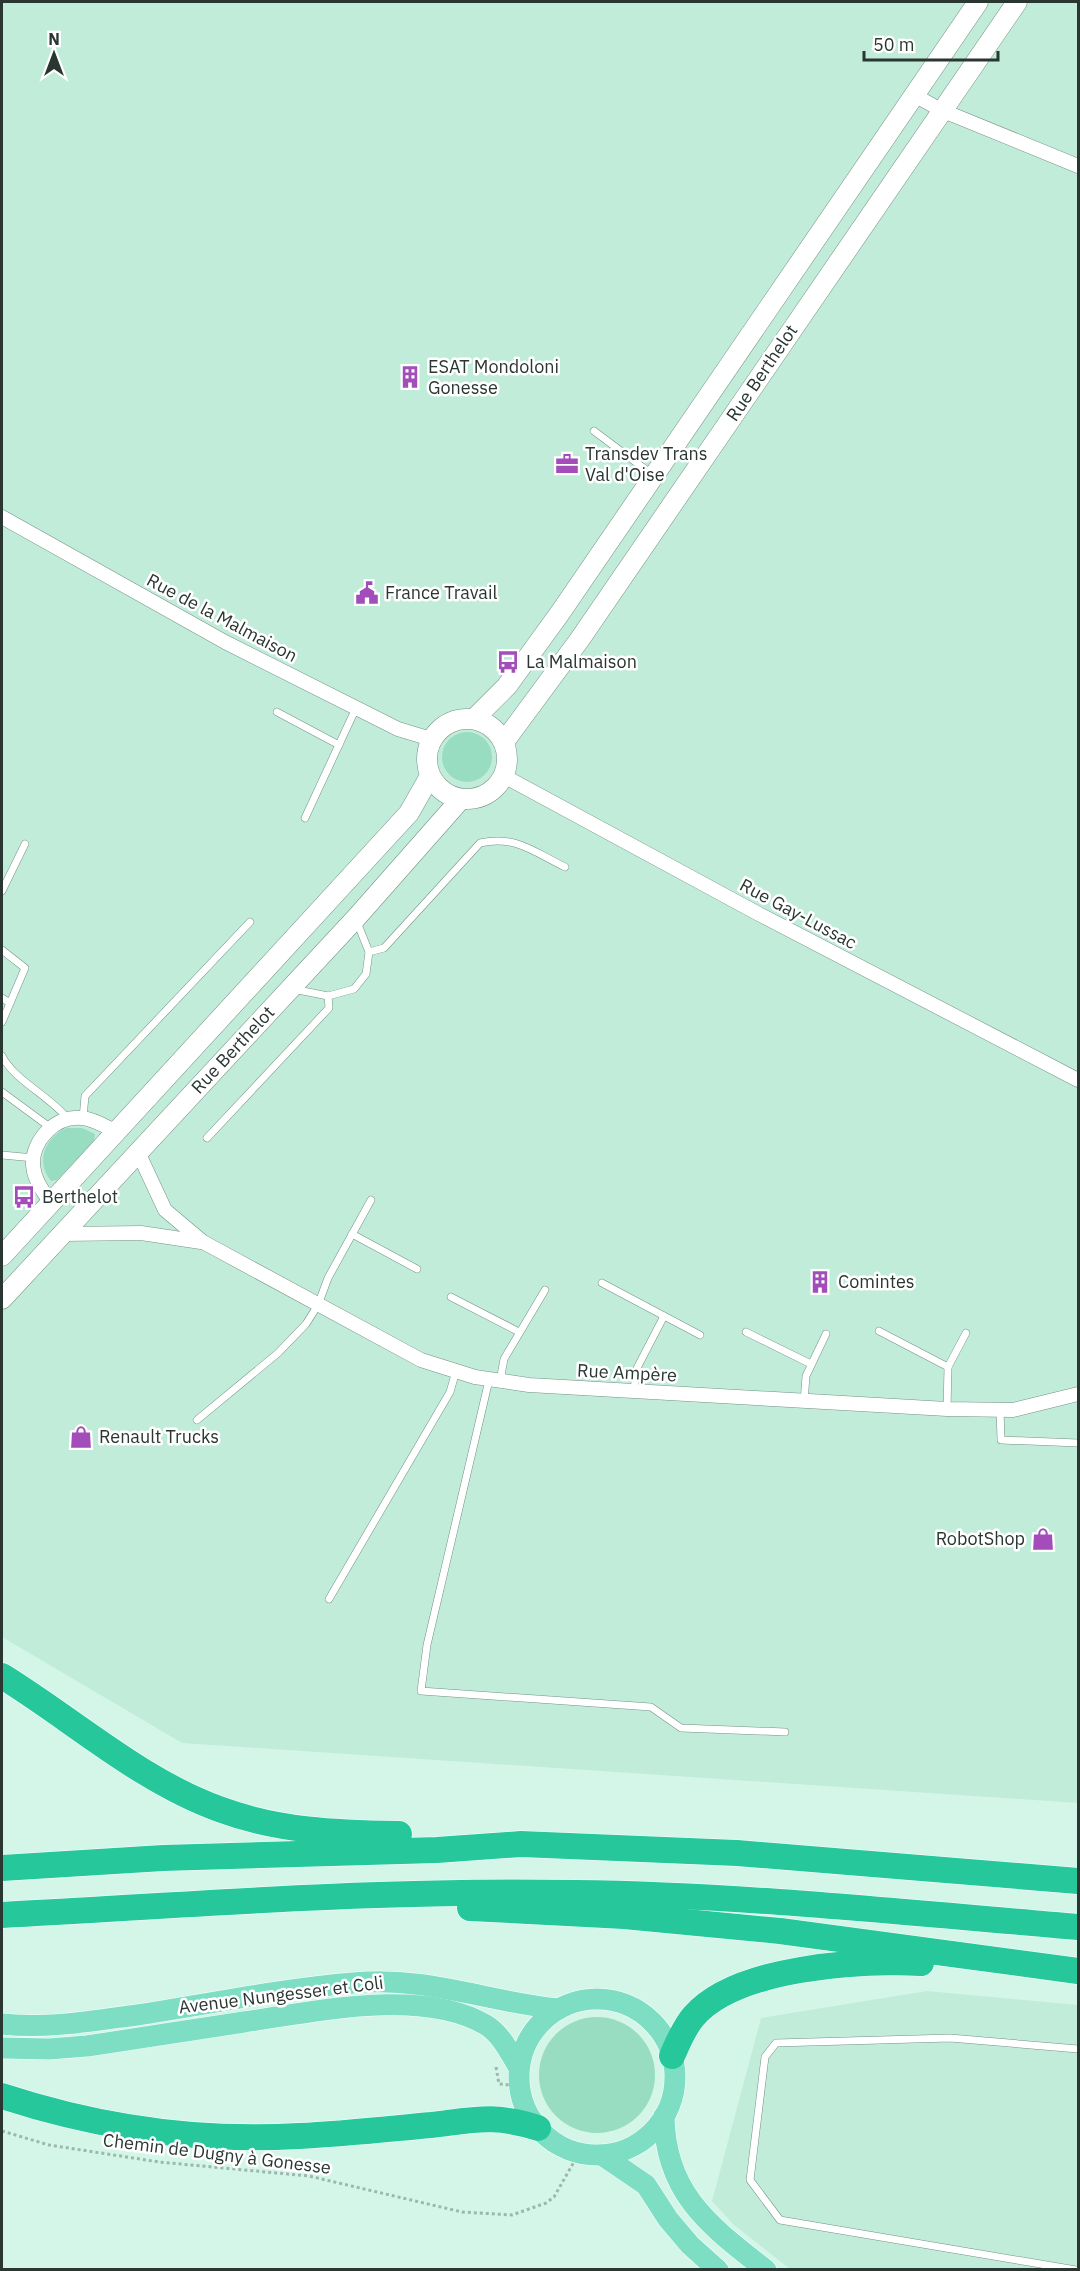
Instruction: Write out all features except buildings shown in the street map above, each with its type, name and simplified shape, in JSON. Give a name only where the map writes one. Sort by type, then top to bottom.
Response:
[{"type":"highway","points":[[2,1676],[155,1778],[219,1809],[288,1828],[324,1833],[489,1835],[521,1844]]},
{"type":"highway","points":[[2,1868],[163,1858],[437,1850],[521,1844],[737,1853],[1078,1881]]},
{"type":"highway","points":[[2,1915],[497,1892],[649,1896],[1078,1927]]},
{"type":"highway","points":[[392,1896],[411,1906],[624,1916],[780,1931],[1078,1971]]},
{"type":"highway","points":[[672,2056],[693,2016],[716,1999],[747,1983],[796,1971],[904,1963],[1050,1967]]},
{"type":"highway","points":[[2,2096],[51,2112],[176,2134],[297,2137],[482,2117],[520,2122],[538,2128]]},
{"type":"main road","name":"Rue Berthelot","points":[[474,719],[507,686],[978,2]]},
{"type":"main road","name":"Rue Berthelot","points":[[504,742],[580,639],[1017,2]]},
{"type":"main road","points":[[474,719],[494,729],[504,742],[507,756],[504,776],[491,792],[472,799],[461,799],[443,791],[430,776],[427,754],[431,739],[453,722],[474,719]]},
{"type":"main road","name":"Rue Berthelot","points":[[2,1256],[409,813],[430,776]]},
{"type":"main road","name":"Rue Berthelot","points":[[2,1299],[356,918],[461,799]]},
{"type":"main road","name":"Avenue Nungesser et Coli","points":[[2,2024],[75,2024],[328,1986],[387,1981],[456,1988],[534,2006],[559,2008]]},
{"type":"main road","points":[[664,2116],[642,2140],[623,2150],[602,2155],[579,2153],[557,2144],[538,2128],[526,2108],[519,2077],[525,2047],[535,2029],[559,2008],[587,1999],[607,1999],[626,2004],[655,2025],[672,2056],[674,2087],[664,2116],[665,2143],[684,2192],[703,2218],[722,2237],[766,2270]]},
{"type":"main road","name":"Avenue Nungesser et Coli","points":[[2,2048],[50,2049],[87,2046],[337,2008],[405,2005],[440,2010],[473,2019],[488,2026],[500,2037],[519,2077]]},
{"type":"main road","points":[[602,2155],[646,2185],[668,2219],[690,2246],[718,2270]]},
{"type":"street","points":[[914,95],[941,110],[1078,166]]},
{"type":"street","name":"Rue de la Malmaison","points":[[2,517],[225,642],[398,729],[431,739]]},
{"type":"street","name":"Rue Gay-Lussac","points":[[504,776],[747,907],[1078,1080]]},
{"type":"street","points":[[51,1203],[40,1188],[33,1167],[42,1136],[68,1119],[83,1118],[117,1132]]},
{"type":"street","name":"Rue Ampère","points":[[138,1152],[165,1210],[204,1242],[421,1360],[456,1371],[495,1380],[634,1392],[947,1409],[1013,1410],[1078,1394]]},
{"type":"street","name":"Rue Ampère","points":[[63,1234],[141,1233],[204,1242]]},
{"type":"lane","points":[[594,431],[653,475]]},
{"type":"lane","points":[[305,818],[356,708]]},
{"type":"lane","points":[[277,712],[339,745]]},
{"type":"lane","points":[[369,952],[384,948],[480,843],[499,839],[513,841],[565,867]]},
{"type":"lane","points":[[2,891],[26,844]]},
{"type":"lane","points":[[291,988],[328,996],[354,989],[366,974],[369,952],[356,918]]},
{"type":"lane","points":[[83,1118],[85,1096],[250,922]]},
{"type":"lane","points":[[2,950],[26,968],[2,1022]]},
{"type":"lane","points":[[207,1138],[329,1008],[328,996]]},
{"type":"lane","points":[[2,998],[10,1003]]},
{"type":"lane","points":[[2,1056],[7,1066],[56,1104],[68,1119]]},
{"type":"lane","points":[[2,1092],[51,1128]]},
{"type":"lane","points":[[2,1155],[34,1158]]},
{"type":"lane","points":[[197,1420],[278,1353],[306,1324],[318,1305],[328,1278],[370,1200]]},
{"type":"lane","points":[[352,1234],[417,1269]]},
{"type":"lane","points":[[602,1284],[700,1335]]},
{"type":"lane","points":[[545,1290],[519,1332],[495,1380],[427,1645],[421,1691],[651,1707],[681,1728],[785,1732]]},
{"type":"lane","points":[[451,1297],[519,1332]]},
{"type":"lane","points":[[634,1392],[636,1370],[664,1316]]},
{"type":"lane","points":[[879,1331],[948,1367]]},
{"type":"lane","points":[[746,1332],[812,1364]]},
{"type":"lane","points":[[947,1409],[948,1367],[966,1333]]},
{"type":"lane","points":[[804,1402],[806,1376],[826,1334]]},
{"type":"lane","points":[[329,1599],[450,1392],[456,1371]]},
{"type":"lane","points":[[1000,1410],[1001,1440],[1078,1443]]},
{"type":"lane","points":[[1076,2270],[780,2220],[750,2181],[765,2057],[776,2043],[950,2038],[1078,2049]]},
{"type":"lane","points":[[1041,2264],[1047,2270]]},
{"type":"path","points":[[495,2058],[499,2084],[519,2077]]},
{"type":"path","name":"Chemin de Dugny à Gonesse","points":[[2,2130],[49,2145],[159,2162],[309,2176],[462,2212],[512,2215],[546,2203],[554,2197],[579,2153]]},
{"type":"shaded area","points":[[2,2],[1078,2],[1078,1803],[182,1743],[2,1637]]},
{"type":"shaded area","points":[[467,732],[476,734],[487,743],[492,757],[490,766],[481,777],[467,782],[458,780],[447,771],[442,757],[444,748],[453,737]]},
{"type":"shaded area","points":[[66,1128],[82,1128],[95,1134],[94,1141],[57,1180],[51,1181],[46,1173],[43,1158],[48,1144]]},
{"type":"shaded area","points":[[927,1991],[1078,2005],[1078,2269],[790,2269],[733,2224],[712,2201],[761,2018]]},
{"type":"shaded area","points":[[597,2017],[619,2021],[638,2034],[651,2053],[655,2075],[651,2097],[638,2116],[619,2129],[597,2133],[575,2129],[556,2116],[543,2097],[539,2075],[543,2053],[556,2034],[575,2021]]},
{"type":"place","name":"ESAT Mondoloni Gonesse","points":[[410,377]]},
{"type":"place","name":"Transdev Trans Val d'Oise","points":[[567,464]]},
{"type":"place","name":"France Travail","points":[[367,593]]},
{"type":"place","name":"La Malmaison","points":[[508,662]]},
{"type":"place","name":"Berthelot","points":[[24,1197]]},
{"type":"place","name":"Comintes","points":[[820,1282]]},
{"type":"place","name":"Renault Trucks","points":[[81,1437]]},
{"type":"place","name":"RobotShop","points":[[1043,1539]]}]
